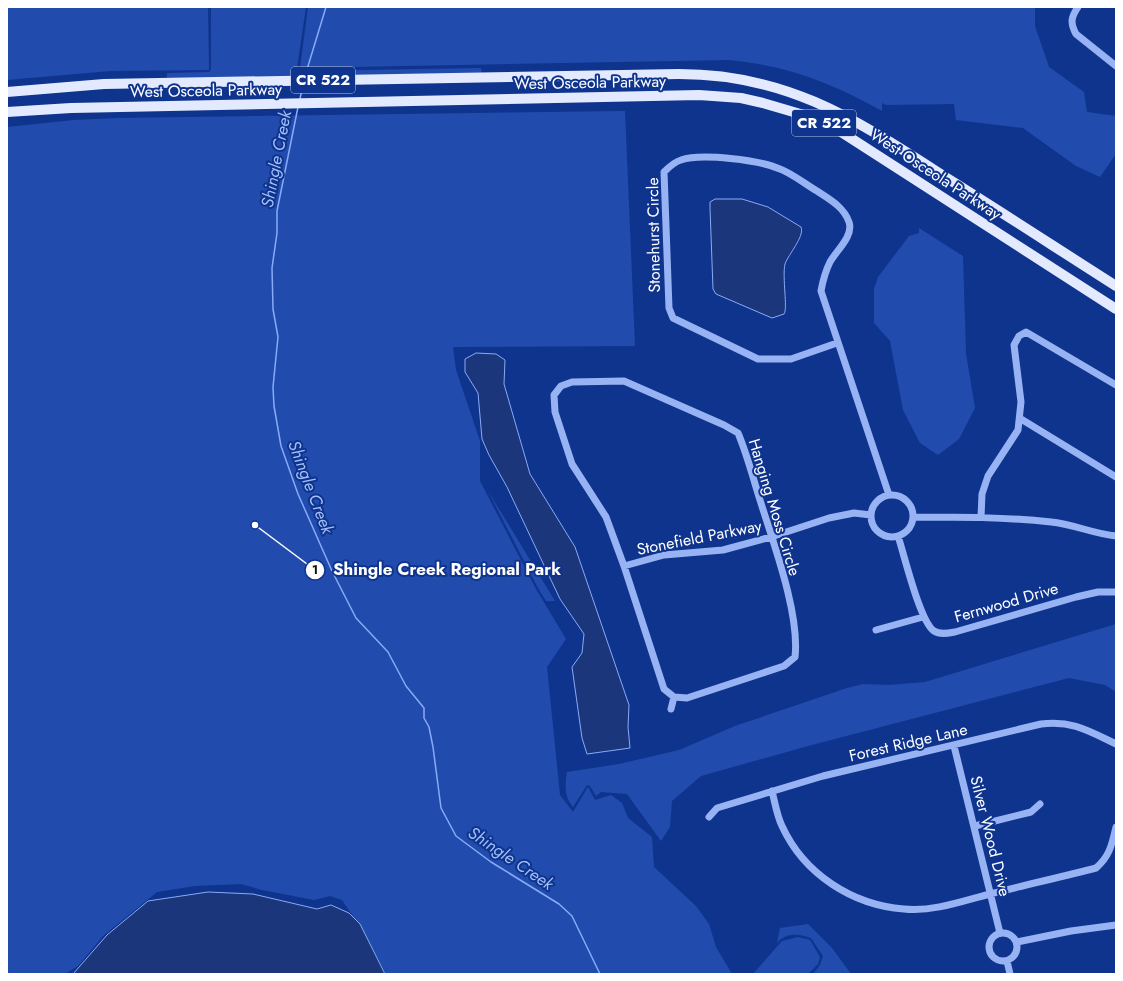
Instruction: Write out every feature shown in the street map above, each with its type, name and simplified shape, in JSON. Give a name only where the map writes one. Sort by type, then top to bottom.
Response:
[{"type":"main road","name":"West Osceola Parkway","points":[[7,92],[73,85],[700,74],[730,76],[780,88],[821,103],[886,139],[1116,286]]},
{"type":"main road","name":"West Osceola Parkway","points":[[7,112],[72,108],[699,95],[740,98],[789,110],[814,118],[854,139],[1116,309]]},
{"type":"street","points":[[1078,7],[1072,16],[1072,27],[1076,34],[1116,66]]},
{"type":"street","name":"Stonehurst Circle","points":[[837,343],[791,359],[758,359],[673,318],[669,308],[664,172],[672,164],[682,159],[718,157],[748,160],[780,169],[836,203],[845,213],[850,223],[848,235],[831,261],[824,276],[821,291],[888,495]]},
{"type":"street","points":[[981,517],[982,494],[988,476],[1018,430],[1021,402],[1014,345],[1019,336],[1026,332],[1116,385]]},
{"type":"street","name":"Hanging Moss Circle","points":[[624,381],[724,424],[738,433],[772,537],[786,588],[797,641],[795,656],[784,666],[687,698],[674,697],[664,689],[624,566],[606,517],[572,464],[555,412],[554,395],[561,386],[572,382],[624,381]]},
{"type":"street","points":[[1020,419],[1116,477]]},
{"type":"street","points":[[888,495],[896,495],[907,502],[912,508],[913,517],[908,529],[898,536],[889,537],[877,531],[872,522],[871,515],[876,502],[888,495]]},
{"type":"street","name":"Stonefield Parkway","points":[[624,566],[664,555],[722,550],[772,537],[829,518],[854,513],[871,515]]},
{"type":"street","points":[[913,517],[981,517],[1052,522],[1098,534],[1116,536]]},
{"type":"street","name":"Fernwood Drive","points":[[898,536],[923,617],[934,631],[944,634],[1076,597],[1098,592],[1116,592]]},
{"type":"street","points":[[876,630],[923,617]]},
{"type":"street","points":[[671,709],[674,697]]},
{"type":"street","name":"Forest Ridge Lane","points":[[709,818],[717,808],[823,776],[954,746],[1041,724],[1058,722],[1075,725],[1116,744]]},
{"type":"street","name":"Silver Wood Drive","points":[[954,746],[1000,933]]},
{"type":"street","points":[[772,791],[782,826],[799,854],[820,876],[847,894],[867,902],[905,910],[934,908],[1096,868],[1105,861],[1111,851],[1116,827]]},
{"type":"street","points":[[974,826],[1030,812],[1040,804]]},
{"type":"street","points":[[1017,942],[1071,931],[1116,926]]},
{"type":"street","points":[[1000,933],[1012,936],[1017,942],[1016,954],[1007,961],[996,959],[989,950],[990,942],[994,936],[1000,933]]},
{"type":"street","points":[[1007,961],[1010,974]]},
{"type":"shaded area","points":[[7,7],[208,7],[209,70],[110,71],[7,80]]},
{"type":"shaded area","points":[[211,7],[306,7],[297,68],[299,71],[481,68],[482,74],[167,80],[167,73],[209,72],[211,70]]},
{"type":"shaded area","points":[[308,7],[1035,7],[1035,26],[1049,67],[1084,92],[1087,112],[1116,116],[1116,154],[1100,177],[1076,166],[1023,128],[956,120],[954,104],[886,105],[882,103],[882,111],[826,84],[790,71],[770,66],[729,60],[300,68]]},
{"type":"shaded area","points":[[625,111],[635,346],[453,347],[456,370],[480,441],[480,481],[536,589],[566,639],[547,667],[560,795],[573,812],[588,787],[595,800],[611,795],[622,803],[628,818],[652,837],[654,867],[696,906],[709,924],[716,947],[732,974],[386,974],[365,934],[342,900],[330,896],[314,900],[262,890],[241,884],[195,886],[157,892],[103,936],[78,966],[65,974],[7,974],[7,127],[74,120],[118,118]]},
{"type":"shaded area","points":[[715,199],[742,199],[768,207],[801,227],[801,235],[785,264],[784,314],[772,318],[716,294],[713,289],[710,202]]},
{"type":"shaded area","points":[[919,228],[963,256],[966,354],[975,408],[959,439],[938,455],[920,443],[903,410],[890,341],[874,323],[874,289],[878,277],[909,236],[919,233]]},
{"type":"shaded area","points":[[476,353],[496,354],[505,360],[504,384],[530,474],[575,547],[629,705],[628,727],[630,748],[587,754],[582,738],[572,667],[582,653],[584,634],[560,599],[507,487],[482,439],[478,393],[465,372],[465,359]]},
{"type":"shaded area","points":[[488,491],[555,601],[546,601],[538,588]]},
{"type":"shaded area","points":[[1116,624],[1116,692],[1105,685],[1069,678],[808,746],[701,776],[672,801],[670,827],[661,841],[627,794],[601,792],[596,796],[590,786],[587,785],[573,807],[568,799],[566,786],[567,772],[619,764],[679,750],[735,726],[847,688],[863,684],[889,685],[925,682]]},
{"type":"shaded area","points":[[208,892],[253,894],[317,909],[331,905],[349,913],[360,924],[385,974],[73,974],[107,935],[148,901]]},
{"type":"shaded area","points":[[808,924],[832,948],[851,974],[813,974],[820,965],[823,956],[811,938],[793,935],[781,939],[777,943],[780,928]]},
{"type":"shaded area","points":[[798,937],[810,940],[820,957],[818,964],[808,974],[753,974],[782,941]]},
{"type":"waterway","name":"Shingle Creek","points":[[305,76],[326,7]]},
{"type":"waterway","name":"Shingle Creek","points":[[300,99],[303,84]]},
{"type":"waterway","name":"Shingle Creek","points":[[298,107],[277,211],[277,233],[272,268],[273,309],[278,337],[273,387],[274,406],[281,446],[298,494],[332,571],[356,618],[388,652],[406,686],[424,708],[424,718],[429,727],[433,747],[441,808],[456,836],[491,862],[559,904],[572,916],[600,974]]},
{"type":"place","name":"Shingle Creek Regional Park","points":[[255,525]]}]
